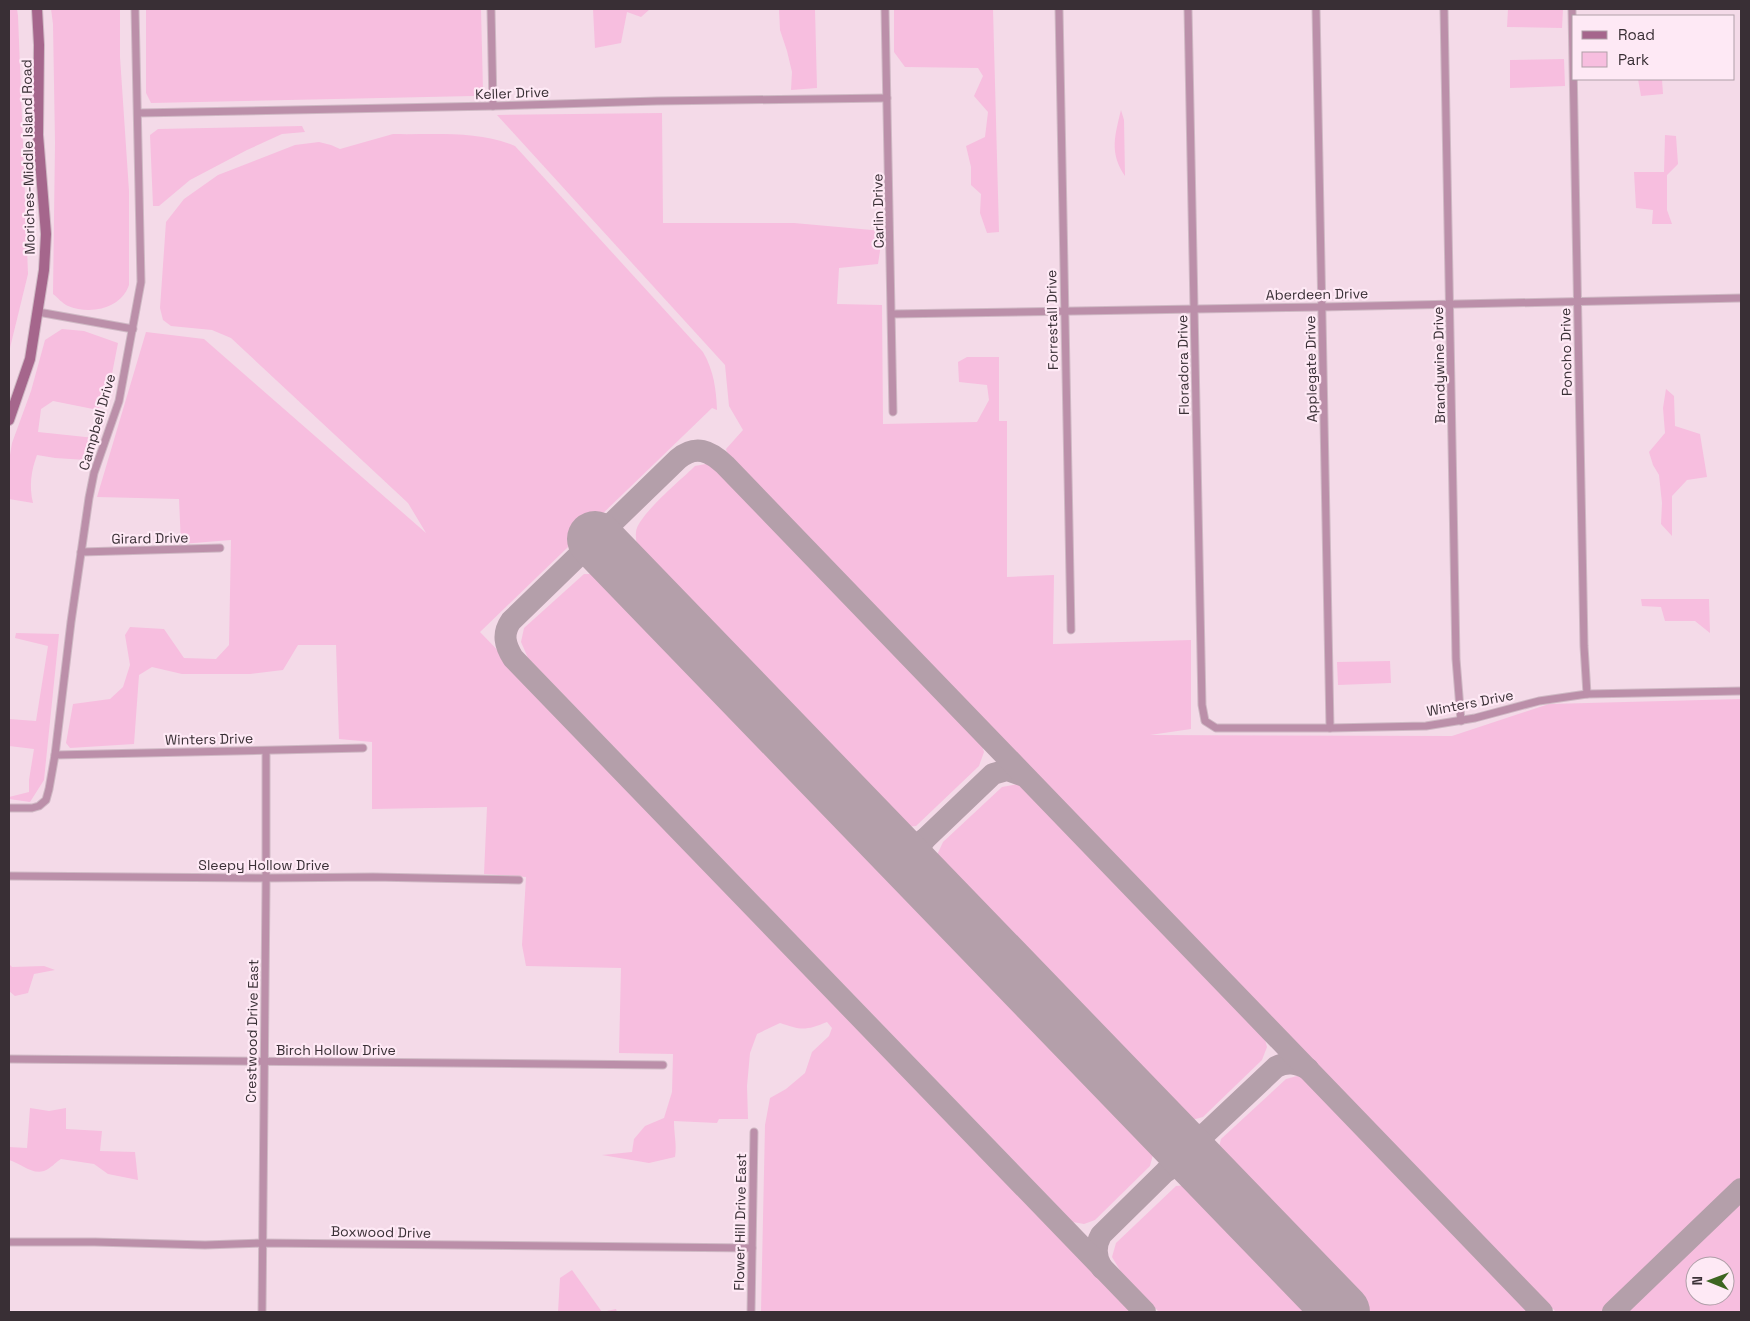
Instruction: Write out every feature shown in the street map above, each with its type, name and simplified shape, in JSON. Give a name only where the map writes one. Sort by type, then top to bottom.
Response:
[{"type":"main road","name":"Moriches-Middle Island Road","points":[[9,420],[30,359],[44,270],[46,234],[38,135],[39,45],[37,9]]},
{"type":"street","name":"Campbell Drive","points":[[9,808],[32,808],[39,806],[46,800],[55,755],[71,622],[94,473],[119,401],[142,282],[135,9]]},
{"type":"street","points":[[491,9],[493,106]]},
{"type":"street","name":"Carlin Drive","points":[[885,9],[893,412]]},
{"type":"street","name":"Forrestall Drive","points":[[1059,9],[1071,630]]},
{"type":"street","name":"Floradora Drive","points":[[1188,9],[1202,714],[1205,721]]},
{"type":"street","name":"Applegate Drive","points":[[1316,9],[1330,728]]},
{"type":"street","name":"Brandywine Drive","points":[[1444,9],[1456,659],[1461,721]]},
{"type":"street","name":"Poncho Drive","points":[[1573,80],[1584,636],[1587,694]]},
{"type":"street","name":"Keller Drive","points":[[138,113],[657,101],[888,98]]},
{"type":"street","name":"Aberdeen Drive","points":[[892,314],[1322,308],[1741,298]]},
{"type":"street","points":[[38,312],[133,328]]},
{"type":"street","name":"Girard Drive","points":[[82,552],[220,548]]},
{"type":"street","name":"Winters Drive","points":[[1205,721],[1216,728],[1426,726],[1461,721],[1539,701],[1587,694],[1741,691]]},
{"type":"street","name":"Winters Drive","points":[[55,755],[363,748]]},
{"type":"street","name":"Crestwood Drive East","points":[[262,1312],[266,751]]},
{"type":"street","name":"Sleepy Hollow Drive","points":[[9,876],[373,877],[519,880]]},
{"type":"street","name":"Birch Hollow Drive","points":[[9,1059],[663,1065]]},
{"type":"street","name":"Flower Hill Drive East","points":[[751,1312],[754,1132]]},
{"type":"street","name":"Boxwood Drive","points":[[9,1242],[752,1248]]},
{"type":"green space","points":[[9,9],[17,9],[18,16],[28,274],[9,352]]},
{"type":"green space","points":[[51,9],[120,9],[120,57],[129,191],[129,285],[119,300],[112,305],[95,310],[77,309],[68,306],[53,294],[55,143],[53,24]]},
{"type":"green space","points":[[146,9],[481,9],[483,91],[482,95],[473,96],[151,103],[146,93]]},
{"type":"green space","points":[[593,9],[650,9],[641,17],[627,12],[621,43],[595,48]]},
{"type":"green space","points":[[779,9],[815,9],[817,88],[791,90],[792,72],[780,30]]},
{"type":"green space","points":[[894,9],[993,9],[999,232],[987,233],[980,213],[981,194],[971,185],[971,167],[966,146],[985,137],[988,112],[974,96],[983,76],[978,68],[905,67],[894,52]]},
{"type":"green space","points":[[1508,9],[1563,9],[1562,28],[1507,27]]},
{"type":"green space","points":[[1564,59],[1565,86],[1510,88],[1510,60]]},
{"type":"green space","points":[[1638,80],[1662,80],[1663,94],[1641,96]]},
{"type":"green space","points":[[1121,110],[1124,120],[1125,176],[1120,168],[1115,152],[1115,136]]},
{"type":"green space","points":[[662,113],[663,223],[794,223],[883,231],[878,264],[839,268],[837,304],[882,305],[883,424],[977,422],[989,400],[987,385],[959,382],[958,362],[967,357],[999,357],[999,421],[1007,421],[1007,577],[1054,575],[1053,644],[1191,640],[1191,729],[1150,735],[1452,736],[1549,704],[1741,699],[1741,1178],[1601,1312],[1556,1312],[728,456],[726,449],[743,430],[729,406],[725,365],[497,115]]},
{"type":"green space","points":[[302,126],[305,132],[282,134],[247,150],[190,180],[159,206],[153,206],[150,135],[158,129]]},
{"type":"green space","points":[[393,134],[471,135],[515,146],[703,352],[710,366],[715,387],[717,410],[712,408],[480,632],[840,1005],[839,1009],[844,1015],[850,1015],[1136,1312],[761,1312],[765,1125],[770,1098],[786,1089],[805,1073],[812,1052],[829,1036],[832,1028],[827,1022],[803,1028],[780,1023],[757,1034],[750,1053],[747,1086],[748,1119],[719,1119],[717,1123],[674,1121],[675,1157],[649,1163],[602,1155],[632,1152],[634,1139],[645,1126],[664,1118],[672,1092],[673,1054],[619,1053],[621,968],[526,966],[522,945],[526,877],[484,874],[487,807],[372,809],[372,742],[339,739],[336,645],[298,645],[283,670],[250,674],[182,674],[152,667],[139,675],[134,744],[70,748],[66,743],[73,704],[110,699],[123,687],[130,665],[125,635],[130,627],[164,629],[184,658],[216,659],[229,645],[231,540],[181,544],[179,499],[97,497],[146,332],[204,339],[426,533],[408,503],[231,338],[212,330],[171,326],[163,320],[160,308],[166,222],[184,199],[218,175],[295,145],[319,142],[340,149]]},
{"type":"green space","points":[[1665,135],[1676,136],[1678,164],[1667,175],[1667,210],[1672,224],[1652,224],[1653,210],[1636,208],[1634,172],[1664,172]]},
{"type":"green space","points":[[62,329],[84,331],[118,343],[110,384],[98,410],[53,401],[41,409],[38,432],[95,438],[86,460],[37,455],[31,479],[33,503],[9,499],[9,461],[12,443],[31,391],[45,340]]},
{"type":"green space","points":[[1666,389],[1674,396],[1675,426],[1700,434],[1707,477],[1687,480],[1672,496],[1672,536],[1661,524],[1662,503],[1659,475],[1653,465],[1649,452],[1665,433],[1663,408]]},
{"type":"green space","points":[[706,464],[718,468],[980,740],[984,752],[979,766],[916,826],[906,827],[895,820],[642,562],[636,540],[638,525],[671,488],[695,466]]},
{"type":"green space","points":[[584,574],[600,574],[613,582],[1147,1137],[1154,1151],[1150,1166],[1095,1220],[1084,1224],[1073,1222],[528,658],[521,642],[524,628]]},
{"type":"green space","points":[[1641,599],[1709,599],[1710,633],[1695,621],[1665,621],[1661,607],[1642,606]]},
{"type":"green space","points":[[16,633],[59,634],[44,780],[30,802],[9,799],[9,797],[29,792],[34,749],[9,746],[9,719],[36,721],[48,646],[15,638]]},
{"type":"green space","points":[[1390,661],[1391,683],[1338,685],[1337,662]]},
{"type":"green space","points":[[1018,784],[1028,789],[1263,1032],[1267,1047],[1262,1060],[1203,1117],[1192,1120],[1179,1115],[942,871],[937,855],[943,842],[1002,787]]},
{"type":"green space","points":[[9,964],[12,967],[44,966],[55,970],[34,974],[28,993],[15,996],[9,991]]},
{"type":"green space","points":[[1297,1076],[1307,1079],[1533,1312],[1370,1312],[1225,1163],[1219,1147],[1221,1139],[1286,1079]]},
{"type":"green space","points":[[30,1108],[49,1111],[66,1108],[66,1129],[102,1131],[100,1151],[135,1152],[138,1180],[108,1174],[94,1164],[61,1159],[48,1169],[40,1172],[9,1160],[9,1147],[27,1148]]},
{"type":"green space","points":[[1188,1185],[1199,1192],[1317,1312],[1159,1312],[1121,1272],[1112,1257],[1116,1243],[1176,1186]]},
{"type":"green space","points":[[1741,1202],[1741,1312],[1626,1312]]},
{"type":"green space","points":[[572,1270],[602,1312],[558,1312],[560,1278]]},
{"type":"green space","points":[[616,1309],[617,1312],[602,1312]]},
{"type":"taxiway","points":[[1145,1312],[510,653],[506,644],[506,630],[511,621],[685,454],[703,451],[714,456],[725,465],[1542,1312]]},
{"type":"taxiway","points":[[922,878],[918,853],[925,839],[993,774],[1007,770],[1024,776]]},
{"type":"taxiway","points":[[884,838],[904,846],[915,845],[925,839]]},
{"type":"taxiway","points":[[1169,1133],[1188,1139],[1198,1137],[1207,1132],[1276,1067],[1292,1063],[1308,1069]]},
{"type":"taxiway","points":[[1102,1268],[1097,1252],[1101,1235],[1165,1172],[1181,1166],[1206,1172]]},
{"type":"taxiway","points":[[1613,1312],[1741,1189]]},
{"type":"runway","points":[[595,539],[1342,1312]]}]
